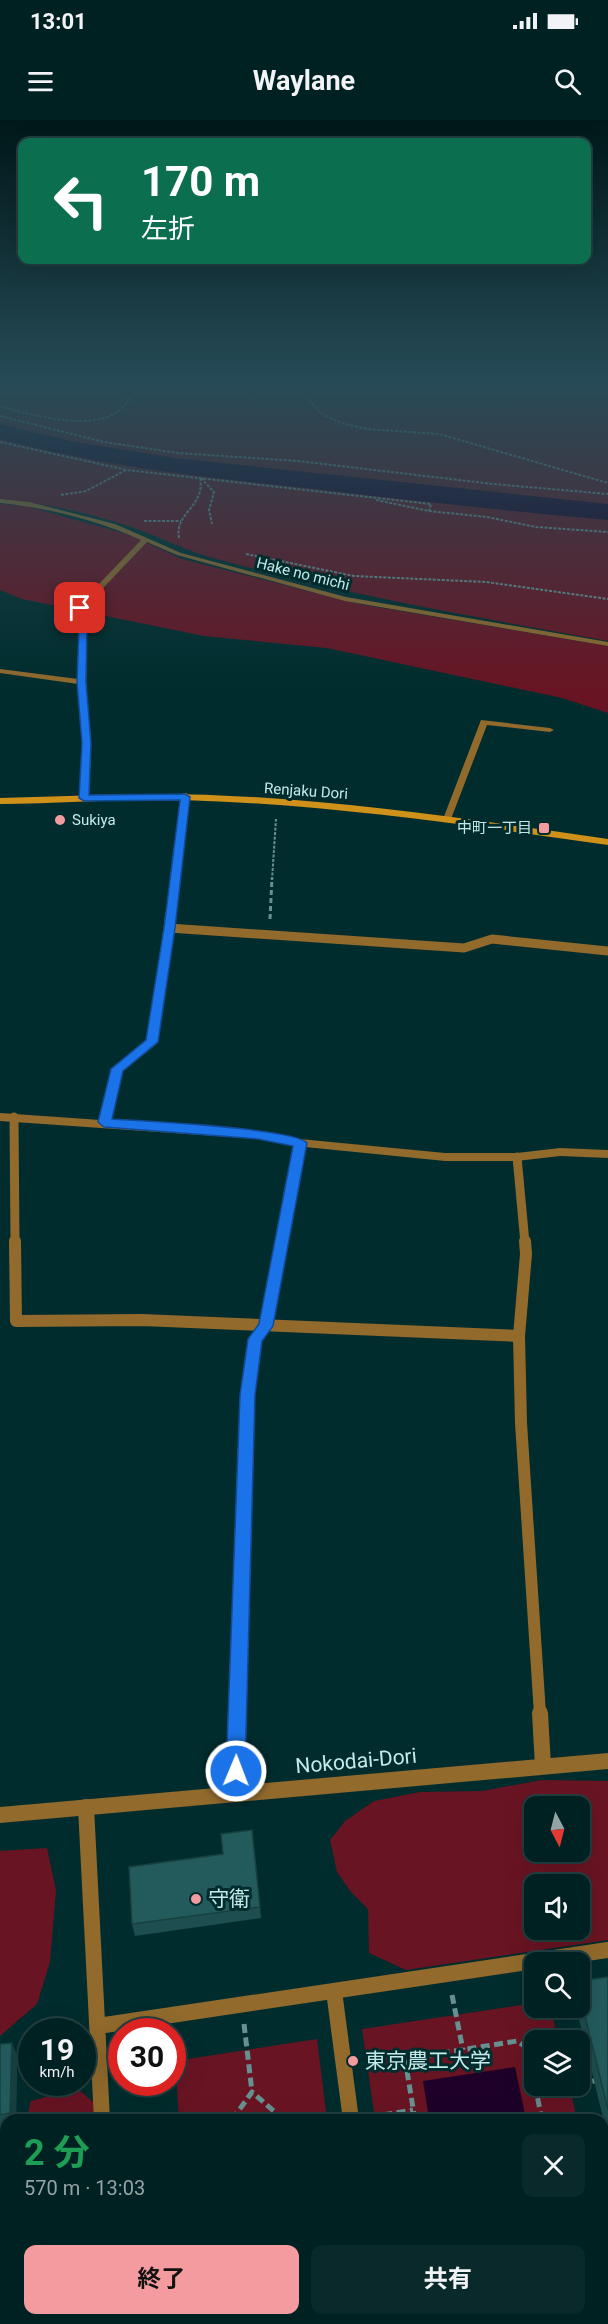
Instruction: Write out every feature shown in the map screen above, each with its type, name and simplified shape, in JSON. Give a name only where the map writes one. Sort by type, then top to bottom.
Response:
[{"type":"main road","name":"Renjaku Dori","points":[[0,801],[140,796],[278,802],[447,819],[608,842]]},
{"type":"street","name":"Hake no michi","points":[[0,501],[29,504],[113,525],[179,554],[345,599],[608,644]]},
{"type":"street","points":[[84,798],[86,743],[82,682],[83,626],[80,608],[146,539]]},
{"type":"street","points":[[0,671],[82,682]]},
{"type":"street","points":[[447,819],[484,722],[550,730]]},
{"type":"street","points":[[0,1117],[104,1122],[258,1135],[300,1143],[445,1157],[517,1157],[560,1152],[608,1154]]},
{"type":"street","points":[[235,1794],[247,1395],[255,1339],[266,1326],[300,1143]]},
{"type":"street","name":"Nokodai-Dori","points":[[0,1815],[608,1761]]},
{"type":"lane","points":[[104,1122],[117,1069],[152,1042],[185,797]]},
{"type":"lane","points":[[169,928],[464,948],[492,939],[608,951]]},
{"type":"lane","points":[[14,1117],[16,1321],[64,1318],[144,1319],[519,1336]]},
{"type":"lane","points":[[517,1157],[526,1254],[519,1336],[521,1423],[543,1766]]},
{"type":"lane","points":[[86,1807],[102,2114]]},
{"type":"lane","points":[[98,2026],[608,1950]]},
{"type":"lane","points":[[334,1991],[350,2114]]},
{"type":"path","points":[[61,495],[87,490],[97,485]]},
{"type":"path","points":[[187,542],[178,536],[177,530],[197,502],[202,490],[201,485]]},
{"type":"path","points":[[210,485],[214,492],[209,510],[212,524]]},
{"type":"path","points":[[261,485],[431,504],[429,511]]},
{"type":"path","points":[[503,485],[608,494]]},
{"type":"path","points":[[361,496],[429,511],[487,517],[555,529],[608,532]]},
{"type":"path","points":[[142,521],[182,521]]},
{"type":"path","points":[[238,554],[254,555],[354,576],[486,582],[608,599]]},
{"type":"path","points":[[269,935],[278,802]]},
{"type":"path","points":[[448,1974],[463,2050]]},
{"type":"path","points":[[242,2006],[252,2091],[277,2114]]},
{"type":"path","points":[[414,2114],[406,2065],[411,2058],[517,2041],[524,2046]]},
{"type":"path","points":[[590,2081],[608,2079]]},
{"type":"path","points":[[236,2114],[252,2091]]},
{"type":"path","points":[[537,2096],[541,2114]]},
{"type":"path","points":[[388,2114],[413,2110]]},
{"type":"shaded area","points":[[0,485],[608,485],[608,641],[409,604],[311,583],[202,555],[97,516],[0,499]]},
{"type":"shaded area","points":[[0,504],[26,506],[130,535],[182,559],[359,604],[608,646],[608,713],[562,698],[327,648],[204,636],[22,599],[0,590]]},
{"type":"shaded area","points":[[542,1780],[608,1781],[608,1940],[406,1970],[369,1953],[368,1909],[351,1892],[337,1872],[330,1840],[345,1821],[374,1801],[420,1792],[482,1791]]},
{"type":"shaded area","points":[[47,1848],[56,1890],[50,1962],[37,2004],[18,2018],[0,2036],[0,1851]]},
{"type":"shaded area","points":[[524,2005],[524,2018],[553,2018],[556,2030],[524,2030],[524,2096],[572,2096],[576,2114],[374,2114],[362,2029]]},
{"type":"shaded area","points":[[317,2039],[326,2114],[179,2114],[177,2096],[186,2096],[186,2059]]},
{"type":"shaded area","points":[[515,2067],[525,2114],[428,2114],[423,2081]]},
{"type":"shaded area","points":[[49,2096],[86,2096],[104,2114],[28,2114],[31,2101]]},
{"type":"building","name":"守衛","points":[[252,1830],[260,1907],[132,1924],[129,1867],[223,1854],[221,1834]]},
{"type":"building","points":[[608,1977],[608,2109],[585,2018],[590,2018],[590,1979]]},
{"type":"building","points":[[12,2043],[10,2113],[5,2114],[0,2114],[0,2044]]},
{"type":"waterway","points":[[346,485],[608,512]]},
{"type":"place","name":"Sukiya","points":[[60,820]]},
{"type":"place","name":"中町一丁目","points":[[544,828]]},
{"type":"place","name":"守衛","points":[[196,1899]]},
{"type":"place","name":"東京農工大学","points":[[353,2061]]},
{"type":"route","points":[[80,608],[83,626],[82,682],[86,743],[84,798],[185,797],[152,1042],[117,1069],[104,1122],[258,1135],[300,1143],[266,1326],[255,1339],[247,1395],[236,1771]]}]
